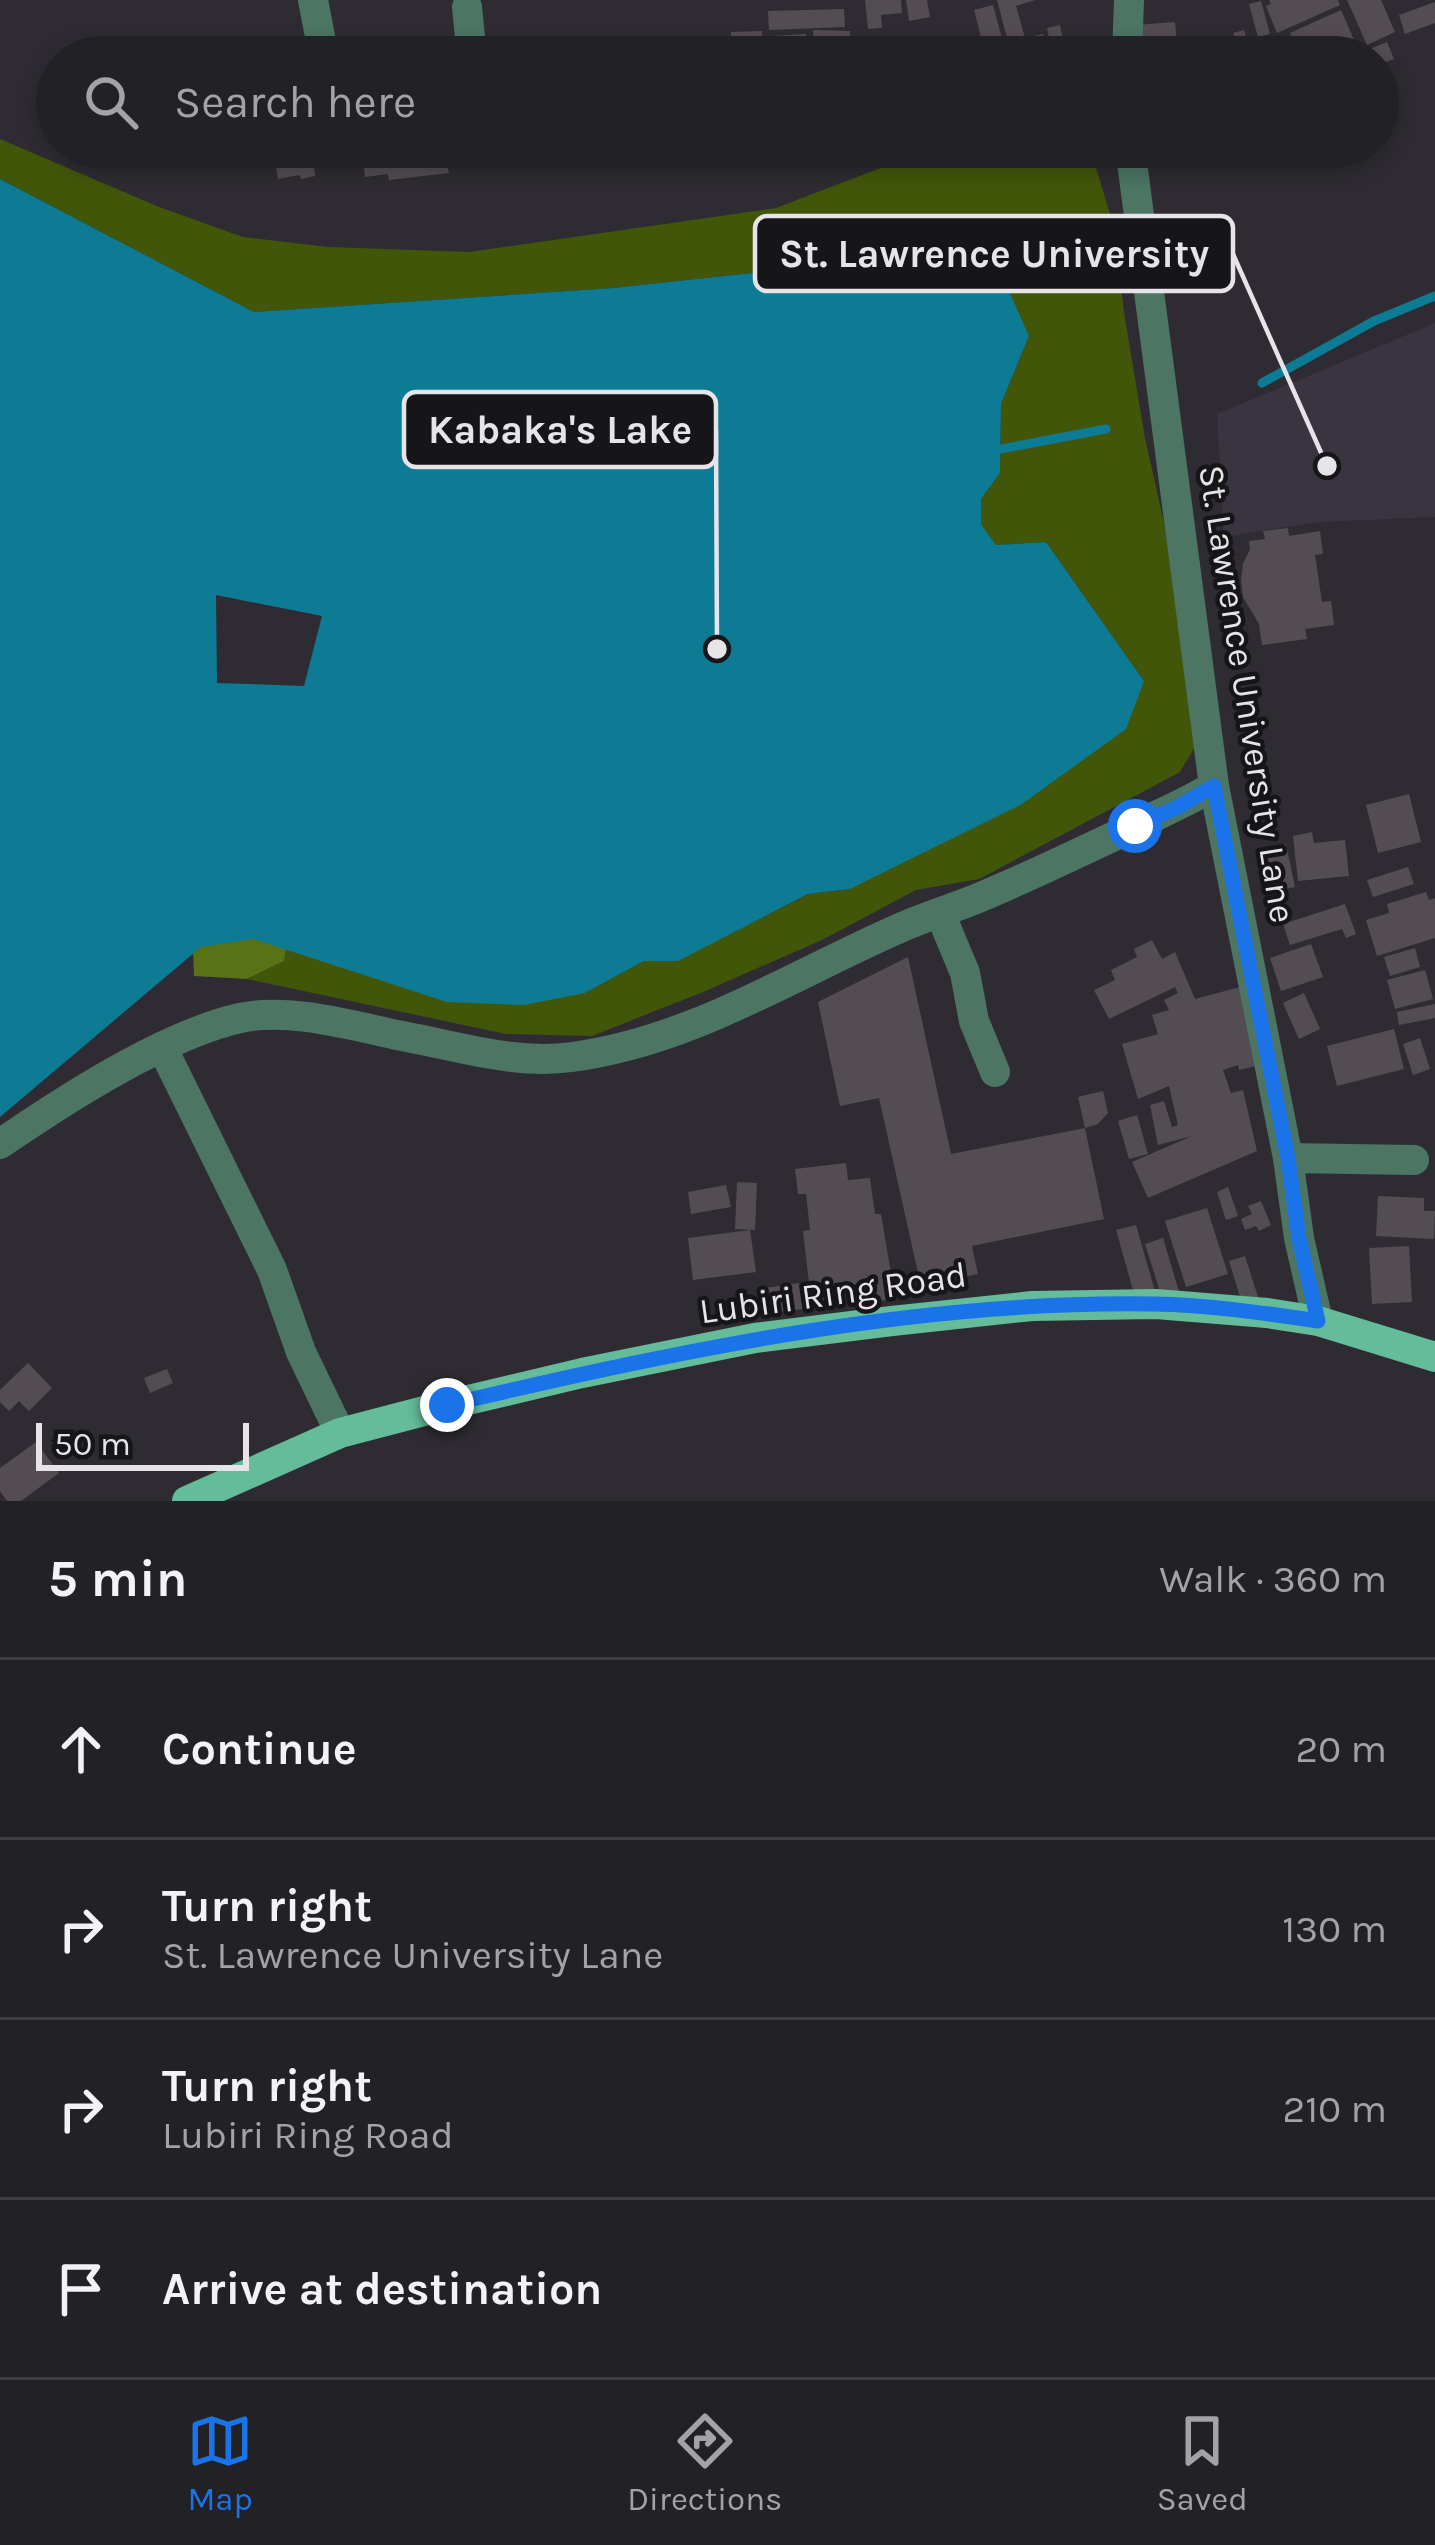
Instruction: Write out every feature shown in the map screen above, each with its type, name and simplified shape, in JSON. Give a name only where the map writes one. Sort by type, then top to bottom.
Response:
[{"type":"main road","name":"Lubiri Ring Road","points":[[187,1501],[340,1433],[447,1405],[755,1339],[892,1321],[1032,1306],[1156,1304],[1318,1321],[1435,1357]]},
{"type":"street","points":[[313,0],[320,36]]},
{"type":"street","points":[[1128,36],[1129,0]]},
{"type":"street","points":[[467,7],[470,36]]},
{"type":"street","name":"St. Lawrence University Lane","points":[[1133,168],[1214,786],[1318,1321]]},
{"type":"street","points":[[0,1144],[49,1110],[162,1048],[242,1017],[297,1016],[488,1054],[565,1058],[702,1023],[900,928],[1176,808],[1214,786]]},
{"type":"street","points":[[940,913],[965,973],[974,1021],[995,1072]]},
{"type":"street","points":[[162,1048],[272,1270],[302,1352],[340,1433]]},
{"type":"street","points":[[1288,1158],[1414,1160]]},
{"type":"shaded area","points":[[1435,323],[1435,517],[1318,522],[1224,537],[1217,414]]},
{"type":"green space","points":[[0,139],[36,154],[36,168],[68,168],[243,237],[328,247],[469,252],[776,208],[880,168],[1096,168],[1114,227],[1145,438],[1193,696],[1195,747],[1180,772],[979,879],[916,890],[822,940],[592,1036],[506,1034],[247,979],[284,961],[286,948],[585,993],[644,961],[678,960],[809,894],[850,889],[1144,681],[1046,542],[996,545],[981,524],[981,499],[1000,473],[1001,404],[1029,336],[891,258],[613,288],[254,312],[0,179]]},
{"type":"green space","points":[[192,922],[289,930],[284,961],[247,979],[194,976]]},
{"type":"water","points":[[0,179],[254,312],[613,288],[891,258],[976,260],[1007,287],[1029,336],[1001,404],[1000,473],[981,499],[981,524],[996,545],[1046,542],[1144,681],[1126,729],[1022,804],[850,889],[808,894],[678,961],[644,961],[585,993],[524,1005],[447,1002],[253,939],[201,947],[0,1117]],"holes":[[[216,595],[322,616],[304,686],[217,683]]]},
{"type":"building","points":[[865,0],[901,0],[902,13],[881,15],[882,28],[868,29]]},
{"type":"building","points":[[906,0],[927,0],[930,17],[909,21]]},
{"type":"building","points":[[997,0],[1035,0],[1016,6],[1024,36],[1006,36]]},
{"type":"building","points":[[1269,0],[1338,0],[1340,5],[1277,33],[1266,6]]},
{"type":"building","points":[[1347,0],[1381,0],[1395,32],[1363,36]]},
{"type":"building","points":[[1261,1],[1270,34],[1258,36],[1249,4]]},
{"type":"building","points":[[1435,2],[1435,23],[1405,34],[1399,15]]},
{"type":"building","points":[[993,5],[1001,36],[981,36],[974,10]]},
{"type":"building","points":[[844,9],[845,27],[769,30],[768,11]]},
{"type":"building","points":[[1341,10],[1352,36],[1291,36]]},
{"type":"building","points":[[1175,22],[1176,36],[1137,36],[1136,25]]},
{"type":"building","points":[[1060,25],[1062,36],[1049,36],[1047,28]]},
{"type":"building","points":[[813,30],[850,31],[850,36],[813,36]]},
{"type":"building","points":[[762,31],[762,36],[731,36],[731,32]]},
{"type":"building","points":[[276,168],[314,168],[315,176],[278,179]]},
{"type":"building","points":[[364,168],[448,168],[449,173],[389,180],[388,174],[365,177]]},
{"type":"building","points":[[1288,528],[1289,536],[1320,531],[1323,554],[1315,555],[1322,602],[1331,601],[1334,625],[1305,629],[1307,639],[1262,645],[1259,624],[1243,597],[1243,564],[1249,541],[1265,539],[1263,531]]},
{"type":"building","points":[[1409,794],[1421,842],[1378,853],[1366,805]]},
{"type":"building","points":[[1312,832],[1314,843],[1345,840],[1349,876],[1298,881],[1293,836]]},
{"type":"building","points":[[1286,844],[1295,887],[1271,892],[1263,849]]},
{"type":"building","points":[[1408,867],[1414,884],[1373,897],[1367,880]]},
{"type":"building","points":[[1426,892],[1429,900],[1435,898],[1435,938],[1377,956],[1366,920],[1389,913],[1387,904]]},
{"type":"building","points":[[1345,904],[1356,934],[1346,938],[1342,929],[1290,945],[1283,924]]},
{"type":"building","points":[[1152,940],[1162,959],[1175,952],[1195,999],[1240,987],[1256,1066],[1223,1070],[1231,1093],[1243,1090],[1257,1151],[1148,1198],[1132,1162],[1192,1136],[1158,1145],[1150,1105],[1164,1101],[1172,1127],[1178,1125],[1169,1086],[1138,1099],[1122,1044],[1158,1034],[1152,1015],[1169,1010],[1164,1000],[1178,993],[1175,987],[1109,1019],[1094,990],[1115,980],[1111,970],[1137,957],[1134,949]]},
{"type":"building","points":[[1311,944],[1323,977],[1281,991],[1270,958]]},
{"type":"building","points":[[1415,948],[1420,967],[1390,976],[1384,957]]},
{"type":"building","points":[[908,957],[951,1154],[1085,1128],[1104,1219],[972,1246],[978,1274],[921,1286],[879,1098],[840,1106],[818,1002]]},
{"type":"building","points":[[1425,970],[1433,999],[1395,1009],[1387,980]]},
{"type":"building","points":[[1304,993],[1320,1029],[1299,1039],[1283,1003]]},
{"type":"building","points":[[1435,1004],[1435,1018],[1399,1025],[1397,1012]]},
{"type":"building","points":[[1394,1029],[1404,1069],[1337,1086],[1327,1046]]},
{"type":"building","points":[[1420,1038],[1430,1069],[1413,1075],[1403,1044]]},
{"type":"building","points":[[1103,1091],[1108,1113],[1098,1124],[1085,1128],[1078,1097]]},
{"type":"building","points":[[1137,1115],[1148,1154],[1129,1159],[1118,1121]]},
{"type":"building","points":[[846,1163],[848,1180],[870,1178],[894,1291],[887,1300],[812,1309],[803,1231],[810,1230],[806,1194],[798,1194],[795,1169]]},
{"type":"building","points":[[737,1182],[757,1183],[755,1230],[735,1229]]},
{"type":"building","points":[[726,1185],[731,1207],[691,1214],[688,1192]]},
{"type":"building","points":[[1228,1187],[1238,1216],[1226,1220],[1217,1192]]},
{"type":"building","points":[[1378,1196],[1424,1198],[1424,1211],[1435,1211],[1434,1239],[1376,1236]]},
{"type":"building","points":[[1261,1201],[1271,1225],[1259,1231],[1256,1226],[1245,1230],[1241,1219],[1252,1214],[1248,1206]]},
{"type":"building","points":[[1207,1208],[1228,1274],[1186,1287],[1165,1221]]},
{"type":"building","points":[[1136,1225],[1157,1298],[1137,1304],[1116,1230]]},
{"type":"building","points":[[750,1230],[756,1272],[693,1280],[688,1238]]},
{"type":"building","points":[[1163,1238],[1180,1295],[1163,1301],[1145,1244]]},
{"type":"building","points":[[1409,1246],[1412,1302],[1372,1304],[1369,1248]]},
{"type":"building","points":[[1245,1256],[1258,1297],[1242,1303],[1229,1261]]},
{"type":"building","points":[[799,1283],[803,1309],[763,1314],[759,1289]]},
{"type":"building","points":[[28,1363],[52,1388],[29,1411],[19,1401],[9,1411],[0,1402],[0,1390]]},
{"type":"building","points":[[167,1369],[173,1383],[150,1393],[144,1378]]},
{"type":"building","points":[[36,1442],[59,1473],[21,1501],[7,1501],[0,1491],[0,1468]]},
{"type":"waterway","points":[[1262,383],[1374,321],[1435,296]]},
{"type":"waterway","points":[[1001,449],[1106,429]]},
{"type":"place","name":"St. Lawrence University","points":[[1327,466]]},
{"type":"place","name":"Kabaka's Lake","points":[[717,649]]},
{"type":"route","points":[[447,1405],[755,1339],[1032,1306],[1156,1304],[1318,1321],[1214,786],[1135,826]]}]
